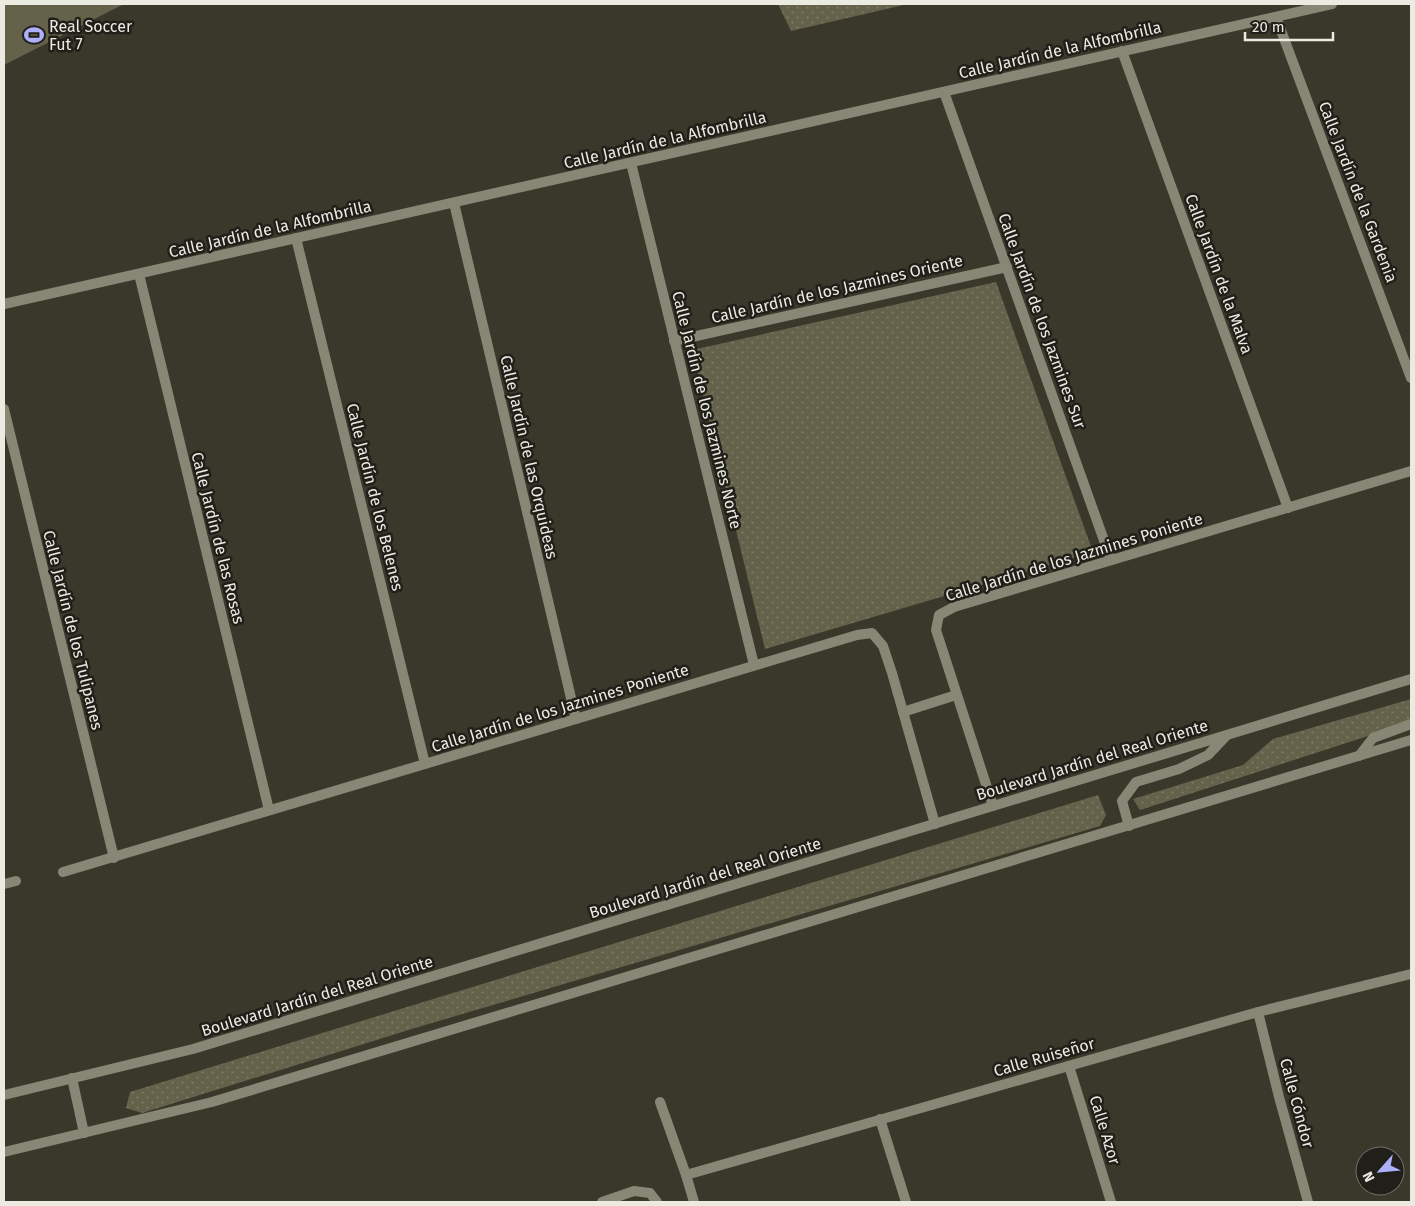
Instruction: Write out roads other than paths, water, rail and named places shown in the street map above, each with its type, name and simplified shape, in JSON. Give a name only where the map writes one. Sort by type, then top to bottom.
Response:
[{"type":"street","name":"Calle Jardín de la Alfombrilla","points":[[4,304],[1332,4]]},
{"type":"street","name":"Calle Jardín de la Gardenia","points":[[1276,16],[1411,378]]},
{"type":"street","name":"Calle Jardín de la Malva","points":[[1122,51],[1288,508]]},
{"type":"street","name":"Calle Jardín de los Jazmines Sur","points":[[944,92],[1111,560]]},
{"type":"street","name":"Calle Jardín de los Jazmines Norte","points":[[631,163],[754,666]]},
{"type":"street","name":"Calle Jardín de las Orquideas","points":[[454,203],[576,719]]},
{"type":"street","name":"Calle Jardín de los Belenes","points":[[296,238],[425,764]]},
{"type":"street","name":"Calle Jardín de los Jazmines Oriente","points":[[674,341],[1006,266]]},
{"type":"street","name":"Calle Jardín de las Rosas","points":[[139,274],[269,810]]},
{"type":"street","name":"Calle Jardín de los Tulipanes","points":[[4,410],[114,858]]},
{"type":"street","name":"Calle Jardín de los Jazmines Poniente","points":[[993,806],[936,630],[939,615],[954,607],[1411,471]]},
{"type":"street","name":"Calle Jardín de los Jazmines Poniente","points":[[63,872],[857,635],[872,634],[883,646],[935,824]]},
{"type":"street","name":"Boulevard Jardín del Real Oriente","points":[[4,1095],[193,1049],[1411,680]]},
{"type":"street","points":[[903,712],[956,695]]},
{"type":"street","points":[[1360,756],[1373,738],[1411,724]]},
{"type":"street","points":[[1129,826],[1122,801],[1136,782],[1179,769],[1208,756],[1226,735]]},
{"type":"street","points":[[4,1152],[221,1100],[1411,740]]},
{"type":"street","points":[[4,884],[16,882]]},
{"type":"street","name":"Calle Ruiseñor","points":[[686,1175],[1258,1012],[1411,974]]},
{"type":"street","name":"Calle Cóndor","points":[[1258,1012],[1308,1202]]},
{"type":"street","name":"Calle Azor","points":[[1070,1066],[1111,1202]]},
{"type":"street","points":[[72,1078],[84,1133]]},
{"type":"street","points":[[660,1102],[694,1202]]},
{"type":"street","points":[[880,1119],[906,1202]]},
{"type":"street","points":[[602,1202],[634,1191],[650,1193],[657,1202]]},
{"type":"place","name":"Real Soccer Fut 7","points":[[34,35]]}]
